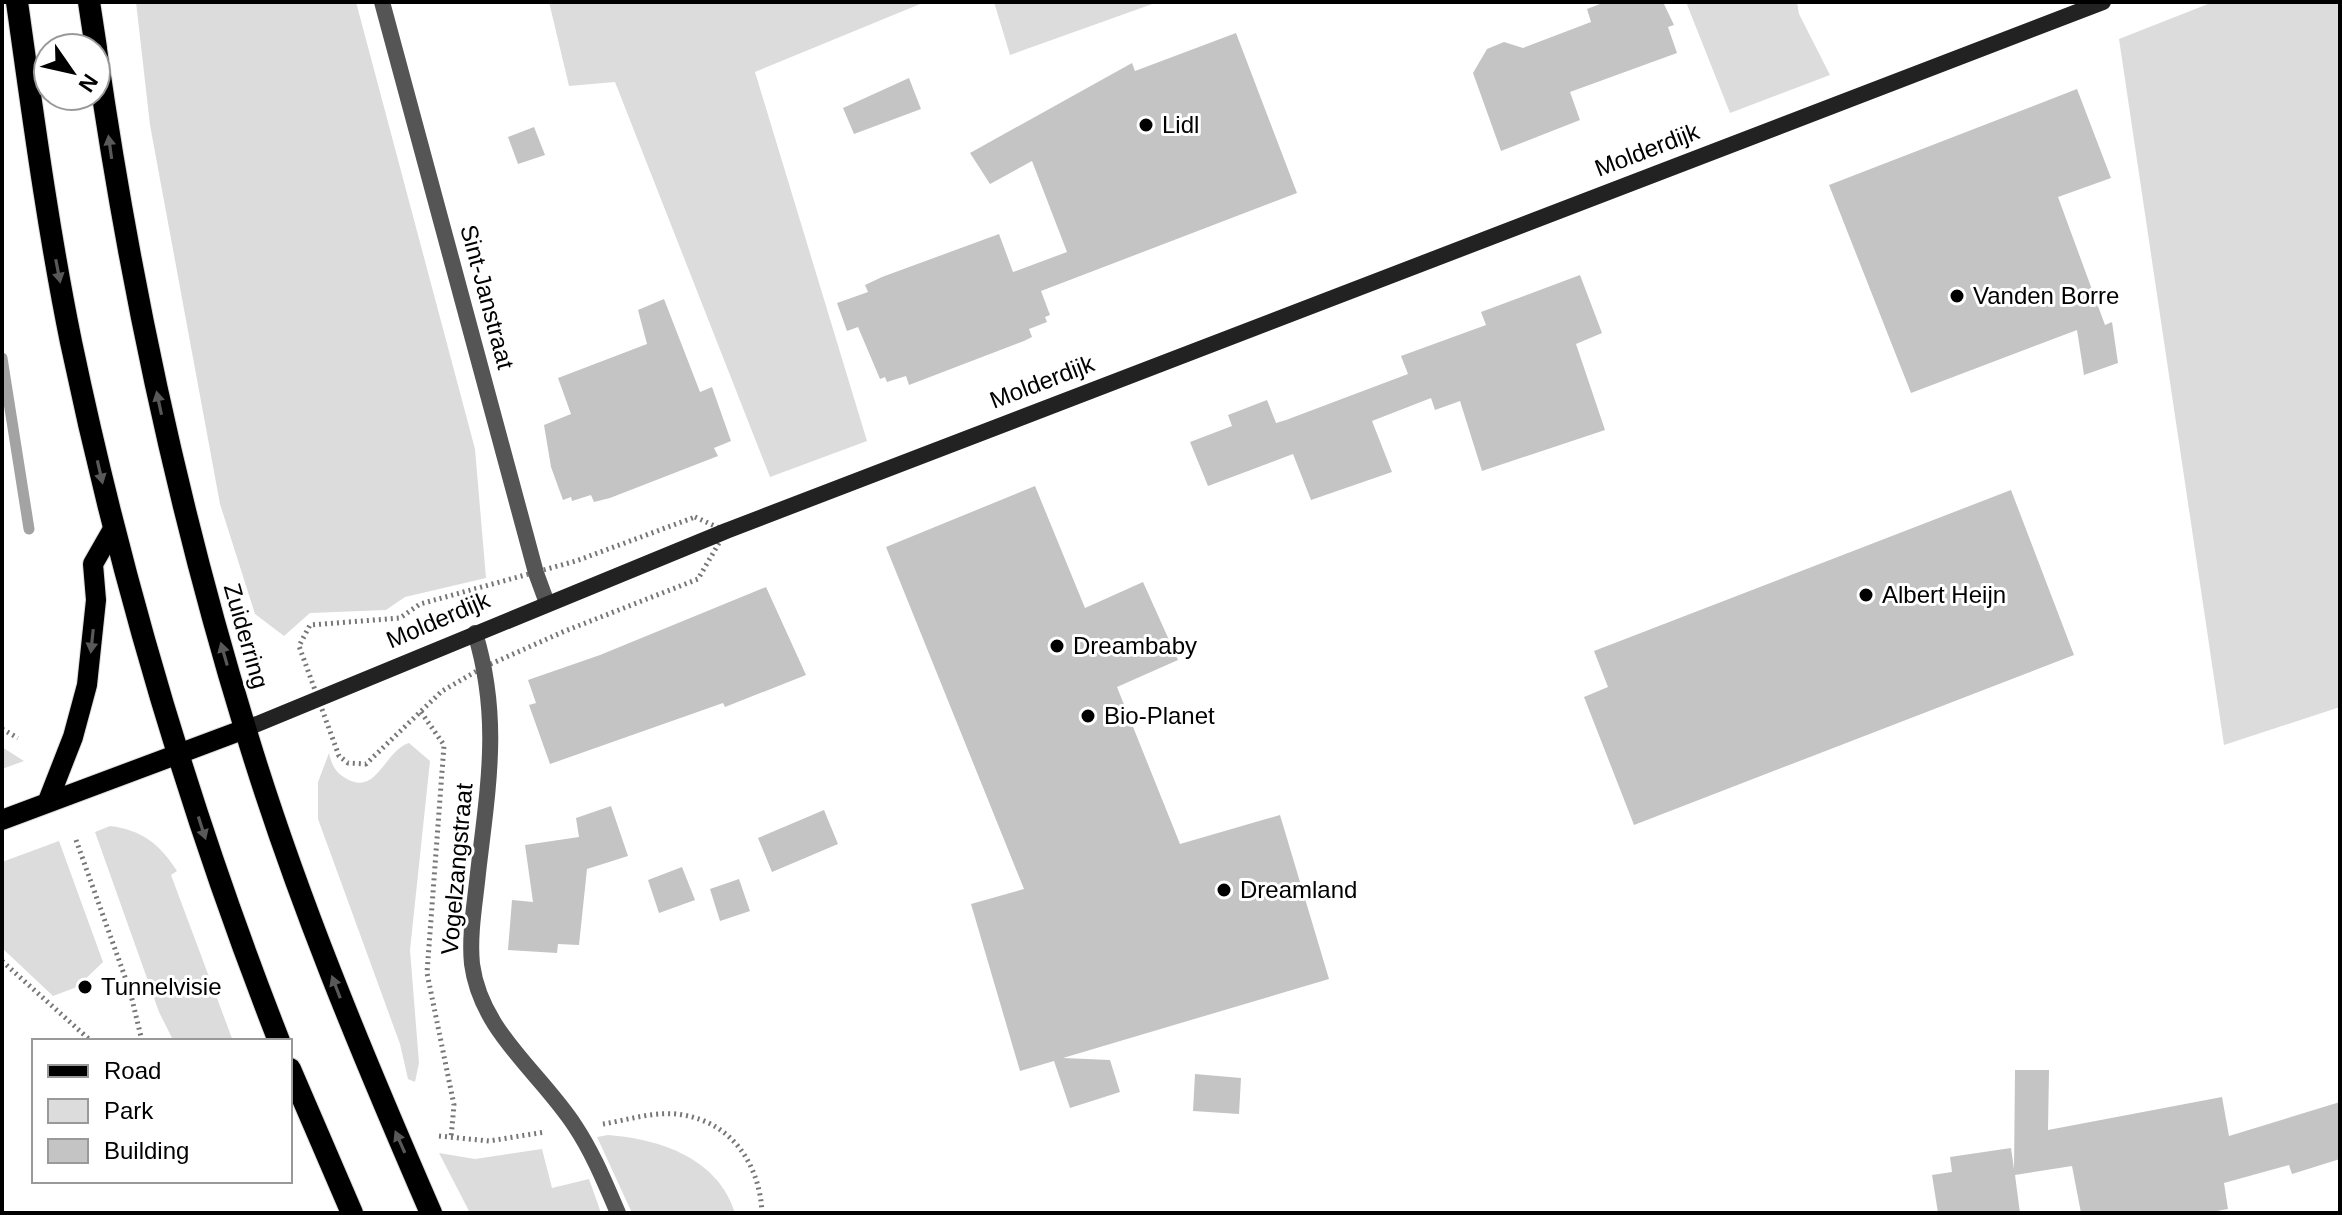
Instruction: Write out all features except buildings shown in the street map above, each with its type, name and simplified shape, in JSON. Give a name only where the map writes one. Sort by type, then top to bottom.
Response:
[{"type":"highway","points":[[17,2],[48,217],[113,529],[177,754],[239,939],[278,1039]]},
{"type":"highway","name":"Zuiderring","points":[[89,2],[94,32]]},
{"type":"highway","name":"Zuiderring","points":[[105,112],[116,192],[179,493],[245,729],[305,908],[364,1060],[431,1213]]},
{"type":"highway","points":[[292,1074],[352,1213]]},
{"type":"main road","name":"Molderdijk","points":[[2,820],[245,729],[547,603],[2080,6],[2103,2]]},
{"type":"main road","points":[[48,801],[73,737],[87,685],[96,600],[93,564],[113,529]]},
{"type":"street","name":"Sint-Janstraat","points":[[382,2],[536,573],[547,603]]},
{"type":"street","name":"Vogelzangstraat","points":[[475,633],[493,723],[473,925],[472,965],[483,1003],[501,1036],[575,1125],[598,1165],[618,1213]]},
{"type":"path","points":[[451,1138],[454,1105],[427,973],[444,745],[421,712],[442,691],[484,667]]},
{"type":"path","points":[[2,729],[18,738]]},
{"type":"path","points":[[76,840],[130,991],[142,1039]]},
{"type":"path","points":[[2,961],[89,1039]]},
{"type":"path","points":[[602,1124],[657,1114],[683,1115],[709,1123],[730,1138],[751,1162],[761,1189],[762,1213]]},
{"type":"path","points":[[439,1136],[489,1141],[552,1131]]},
{"type":"green space","points":[[136,2],[356,2],[475,449],[486,578],[405,597],[386,610],[310,613],[284,636],[255,614],[220,504],[150,125]]},
{"type":"green space","points":[[549,2],[925,2],[755,72],[867,441],[770,477],[615,82],[569,86]]},
{"type":"green space","points":[[994,2],[1158,2],[1010,55]]},
{"type":"green space","points":[[1686,2],[1797,2],[1799,14],[1830,75],[1730,113]]},
{"type":"green space","points":[[2213,2],[2340,2],[2340,707],[2224,745],[2119,39]]},
{"type":"green space","points":[[409,743],[430,761],[410,950],[419,1063],[415,1082],[408,1079],[400,1044],[318,819],[318,782],[329,753],[337,772],[357,783],[366,782],[393,754]]},
{"type":"green space","points":[[2,747],[24,761],[2,769]]},
{"type":"green space","points":[[110,826],[141,835],[164,853],[177,871],[171,875],[232,1039],[172,1038],[159,1012],[95,832]]},
{"type":"green space","points":[[59,841],[103,962],[77,987],[53,996],[2,948],[2,862]]},
{"type":"green space","points":[[608,1135],[647,1141],[685,1155],[715,1178],[727,1194],[735,1213],[632,1213],[597,1137]]},
{"type":"green space","points":[[542,1149],[552,1188],[589,1179],[601,1213],[470,1213],[439,1153],[475,1159]]},
{"type":"waterway","points":[[2,358],[29,529]]},
{"type":"place","name":"Lidl","points":[[1146,125]]},
{"type":"place","name":"Vanden Borre","points":[[1957,296]]},
{"type":"place","name":"Albert Heijn","points":[[1866,595]]},
{"type":"place","name":"Dreambaby","points":[[1057,646]]},
{"type":"place","name":"Bio-Planet","points":[[1088,716]]},
{"type":"place","name":"Dreamland","points":[[1224,890]]},
{"type":"place","name":"Tunnelvisie","points":[[85,987]]}]
